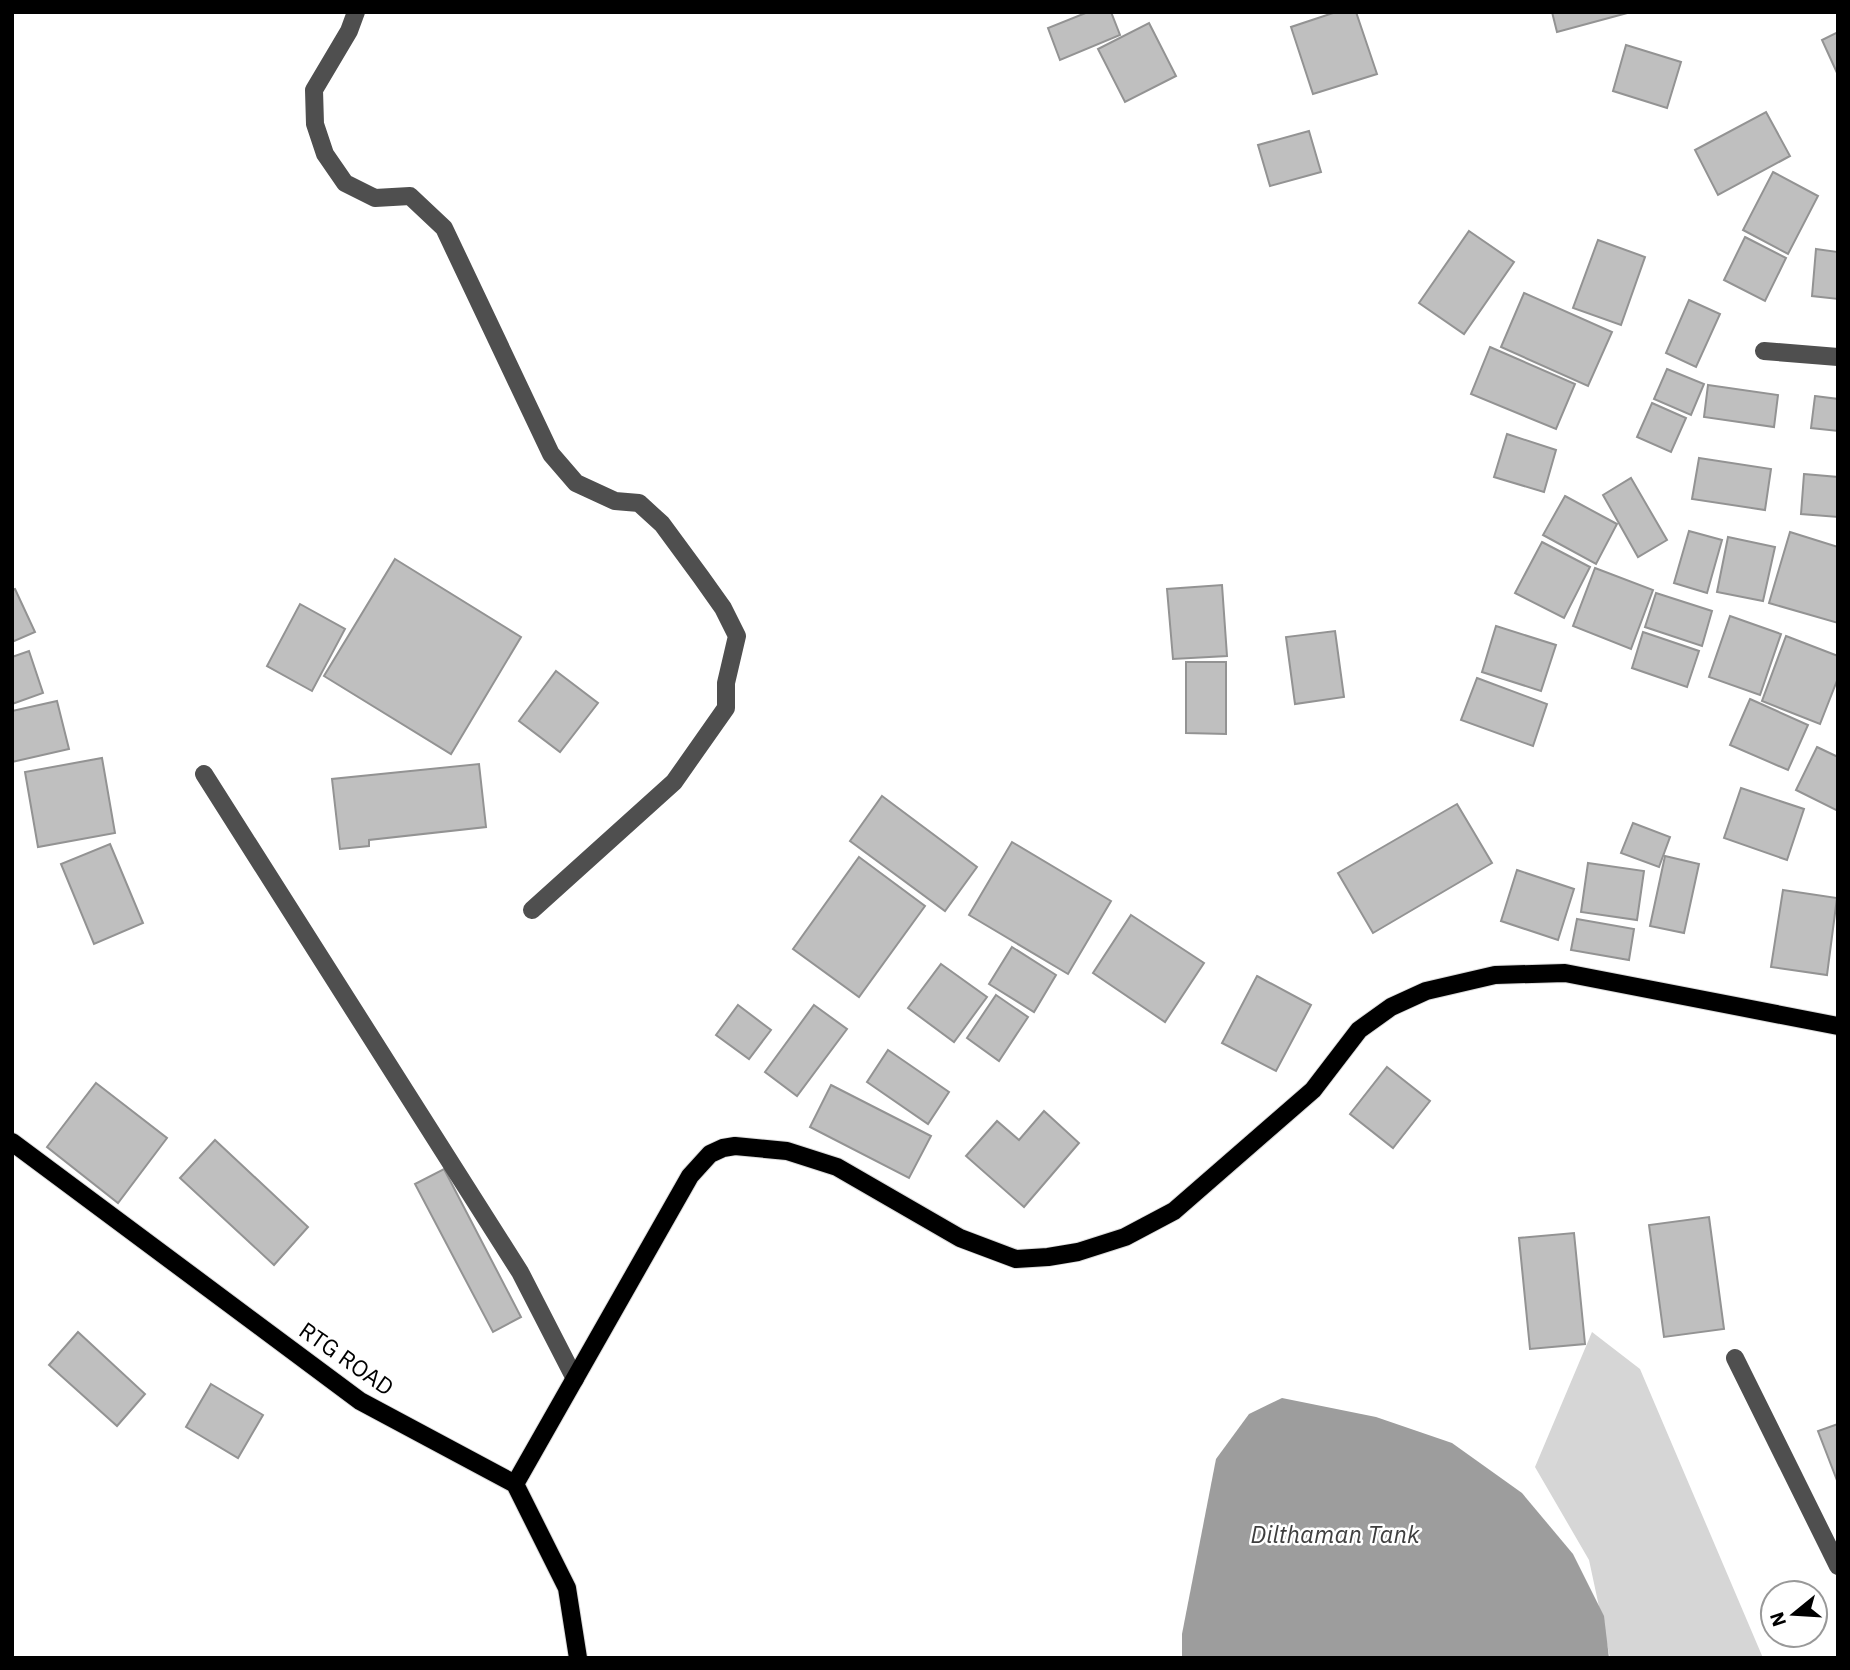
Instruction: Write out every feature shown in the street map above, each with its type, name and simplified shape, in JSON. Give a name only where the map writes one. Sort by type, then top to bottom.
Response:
[{"type":"main road","points":[[578,1658],[567,1588],[515,1484],[690,1176],[710,1154],[735,1146],[787,1151],[837,1167],[960,1238],[1017,1259],[1048,1257],[1077,1252],[1125,1237],[1174,1211],[1313,1090],[1359,1030],[1391,1007],[1426,991],[1495,975],[1565,973],[1838,1026]]},
{"type":"main road","name":"RTG ROAD","points":[[12,1142],[360,1401],[515,1484]]},
{"type":"street","points":[[356,12],[349,31],[314,90],[315,124],[325,153],[345,183],[375,198],[410,196],[444,228],[551,454],[576,484],[615,501],[639,503],[662,524],[723,608],[737,636],[726,683],[726,708],[674,782],[531,910]]},
{"type":"street","points":[[1764,351],[1838,357]]},
{"type":"street","points":[[204,774],[520,1272],[575,1379]]},
{"type":"street","points":[[1735,1358],[1838,1566]]},
{"type":"shaded area","points":[[1592,1332],[1640,1369],[1763,1658],[1610,1658],[1589,1560],[1535,1467]]},
{"type":"water","name":"Dilthaman Tank","points":[[1282,1398],[1376,1417],[1452,1443],[1522,1493],[1573,1554],[1604,1616],[1609,1658],[1182,1658],[1182,1634],[1216,1459],[1249,1414]]},
{"type":"building","points":[[1088,12],[1111,12],[1120,35],[1060,60],[1048,28]]},
{"type":"building","points":[[1336,12],[1356,12],[1377,74],[1313,94],[1291,27]]},
{"type":"building","points":[[1552,12],[1631,12],[1557,32]]},
{"type":"building","points":[[1149,23],[1176,76],[1125,102],[1098,49]]},
{"type":"building","points":[[1838,32],[1838,75],[1822,40]]},
{"type":"building","points":[[1626,45],[1681,62],[1667,108],[1613,91]]},
{"type":"building","points":[[1766,112],[1790,156],[1718,195],[1695,150]]},
{"type":"building","points":[[1309,131],[1321,172],[1270,186],[1258,145]]},
{"type":"building","points":[[1773,172],[1818,196],[1788,254],[1743,230]]},
{"type":"building","points":[[1469,231],[1514,262],[1464,334],[1419,303]]},
{"type":"building","points":[[1745,237],[1786,258],[1765,301],[1724,280]]},
{"type":"building","points":[[1598,240],[1645,257],[1621,325],[1573,308]]},
{"type":"building","points":[[1816,249],[1838,252],[1838,299],[1812,296]]},
{"type":"building","points":[[1524,293],[1612,332],[1588,386],[1501,347]]},
{"type":"building","points":[[1689,300],[1720,314],[1696,367],[1666,353]]},
{"type":"building","points":[[1490,347],[1575,384],[1556,429],[1471,394]]},
{"type":"building","points":[[1667,369],[1704,384],[1691,415],[1654,399]]},
{"type":"building","points":[[1708,385],[1778,395],[1774,427],[1704,417]]},
{"type":"building","points":[[1815,396],[1838,399],[1838,431],[1811,428]]},
{"type":"building","points":[[1652,403],[1686,418],[1671,452],[1637,437]]},
{"type":"building","points":[[1507,434],[1556,450],[1544,492],[1494,477]]},
{"type":"building","points":[[1699,458],[1771,469],[1765,510],[1692,499]]},
{"type":"building","points":[[1804,474],[1838,477],[1838,517],[1801,514]]},
{"type":"building","points":[[1631,478],[1667,540],[1638,557],[1603,495]]},
{"type":"building","points":[[1565,496],[1617,524],[1596,564],[1543,535]]},
{"type":"building","points":[[1689,531],[1722,540],[1707,593],[1674,583]]},
{"type":"building","points":[[1790,532],[1838,547],[1838,623],[1769,603]]},
{"type":"building","points":[[1728,537],[1775,547],[1763,601],[1717,592]]},
{"type":"building","points":[[1542,542],[1590,567],[1564,618],[1515,593]]},
{"type":"building","points":[[395,559],[521,637],[451,754],[324,676]]},
{"type":"building","points":[[1595,568],[1653,590],[1631,649],[1573,626]]},
{"type":"building","points":[[1222,585],[1227,656],[1173,659],[1167,589]]},
{"type":"building","points":[[15,589],[35,632],[12,642],[12,590]]},
{"type":"building","points":[[1656,593],[1712,611],[1702,646],[1645,627]]},
{"type":"building","points":[[300,604],[345,629],[312,691],[267,666]]},
{"type":"building","points":[[1730,616],[1781,634],[1760,695],[1709,677]]},
{"type":"building","points":[[1496,626],[1556,645],[1541,691],[1482,672]]},
{"type":"building","points":[[1335,631],[1344,697],[1295,704],[1286,637]]},
{"type":"building","points":[[1643,632],[1699,651],[1687,687],[1632,668]]},
{"type":"building","points":[[1786,636],[1838,656],[1838,678],[1820,724],[1762,701]]},
{"type":"building","points":[[29,651],[43,693],[12,704],[12,657]]},
{"type":"building","points":[[1186,662],[1226,662],[1226,734],[1186,733]]},
{"type":"building","points":[[556,671],[598,703],[560,752],[519,721]]},
{"type":"building","points":[[1477,678],[1547,704],[1533,746],[1461,720]]},
{"type":"building","points":[[1750,699],[1808,725],[1788,770],[1730,745]]},
{"type":"building","points":[[57,701],[69,749],[12,762],[12,711]]},
{"type":"building","points":[[1817,747],[1838,757],[1838,811],[1796,790]]},
{"type":"building","points":[[102,758],[115,833],[38,847],[25,772]]},
{"type":"building","points":[[479,764],[486,827],[369,840],[369,846],[340,849],[332,779]]},
{"type":"building","points":[[1741,788],[1804,809],[1787,860],[1724,838]]},
{"type":"building","points":[[882,796],[977,867],[945,911],[850,841]]},
{"type":"building","points":[[1457,804],[1492,863],[1373,933],[1338,873]]},
{"type":"building","points":[[1633,823],[1670,837],[1659,867],[1621,853]]},
{"type":"building","points":[[1012,842],[1111,901],[1068,974],[969,915]]},
{"type":"building","points":[[110,844],[143,923],[94,944],[61,864]]},
{"type":"building","points":[[1665,856],[1699,864],[1684,933],[1650,926]]},
{"type":"building","points":[[859,857],[925,906],[859,997],[793,949]]},
{"type":"building","points":[[1588,863],[1644,871],[1637,920],[1581,912]]},
{"type":"building","points":[[1517,870],[1574,889],[1558,940],[1501,921]]},
{"type":"building","points":[[1783,890],[1837,898],[1827,975],[1771,967]]},
{"type":"building","points":[[1131,915],[1204,963],[1165,1022],[1093,973]]},
{"type":"building","points":[[1577,919],[1634,929],[1629,960],[1571,950]]},
{"type":"building","points":[[1012,947],[1056,975],[1034,1012],[989,984]]},
{"type":"building","points":[[941,964],[987,997],[954,1042],[908,1008]]},
{"type":"building","points":[[1257,976],[1311,1005],[1276,1071],[1222,1043]]},
{"type":"building","points":[[996,995],[1028,1017],[999,1061],[967,1038]]},
{"type":"building","points":[[738,1005],[771,1030],[749,1059],[716,1035]]},
{"type":"building","points":[[814,1005],[847,1029],[797,1096],[765,1072]]},
{"type":"building","points":[[888,1050],[949,1092],[928,1124],[867,1082]]},
{"type":"building","points":[[1387,1067],[1430,1101],[1393,1148],[1350,1114]]},
{"type":"building","points":[[96,1083],[167,1138],[118,1203],[47,1147]]},
{"type":"building","points":[[831,1085],[931,1136],[909,1178],[810,1127]]},
{"type":"building","points":[[1044,1111],[1079,1143],[1024,1207],[966,1156],[997,1121],[1019,1140]]},
{"type":"building","points":[[215,1140],[308,1227],[274,1265],[180,1178]]},
{"type":"building","points":[[444,1169],[521,1317],[493,1332],[415,1184]]},
{"type":"building","points":[[1709,1217],[1724,1329],[1664,1337],[1649,1225]]},
{"type":"building","points":[[1574,1233],[1585,1344],[1530,1349],[1519,1238]]},
{"type":"building","points":[[78,1332],[145,1394],[117,1426],[49,1365]]},
{"type":"building","points":[[211,1384],[263,1415],[238,1458],[186,1427]]},
{"type":"building","points":[[1838,1424],[1838,1483],[1818,1431]]}]
